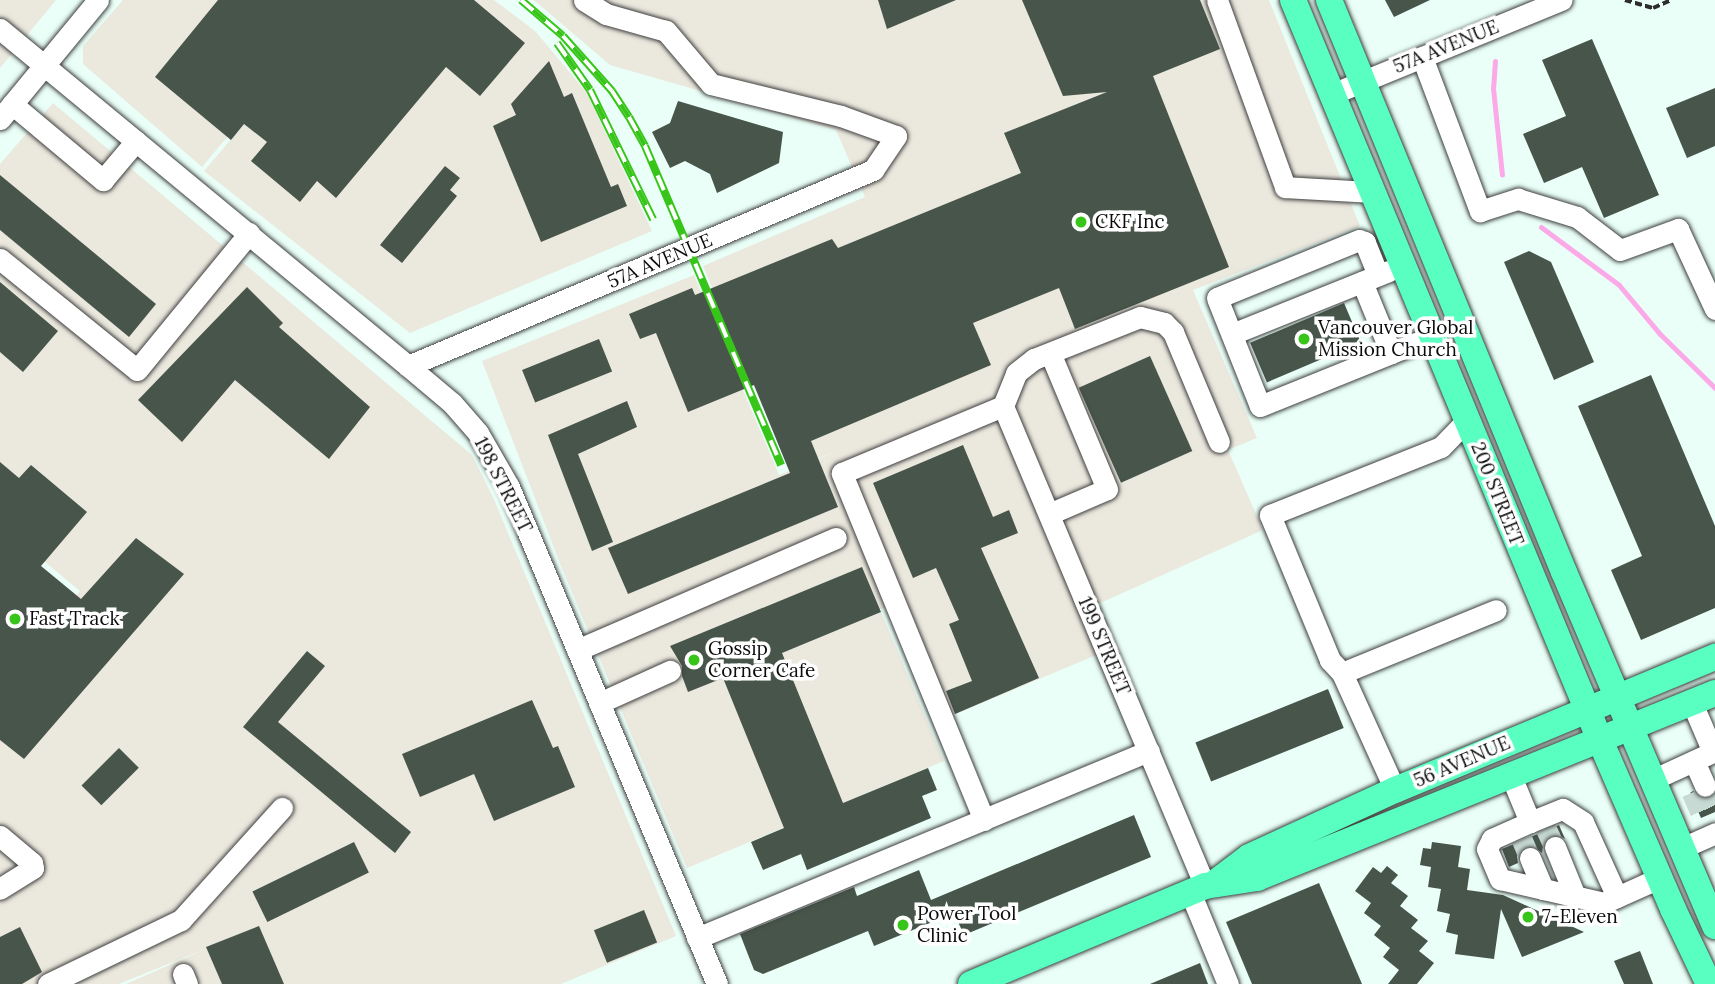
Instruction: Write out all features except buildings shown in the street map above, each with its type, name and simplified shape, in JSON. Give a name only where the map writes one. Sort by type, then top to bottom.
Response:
[{"type":"main road","name":"200 STREET","points":[[1293,0],[1600,740],[1659,878],[1710,984]]},
{"type":"main road","name":"200 STREET","points":[[1329,0],[1630,729],[1715,926]]},
{"type":"main road","name":"56 AVENUE","points":[[971,984],[1204,887],[1249,857],[1399,788],[1715,657]]},
{"type":"main road","name":"56 AVENUE","points":[[1204,887],[1257,878],[1704,698]]},
{"type":"main road","points":[[1393,825],[1390,808],[1399,788]]},
{"type":"street","points":[[98,0],[6,112],[103,180],[136,141]]},
{"type":"street","name":"57A AVENUE","points":[[408,366],[873,170],[895,136],[841,116],[711,84],[666,31],[606,14],[584,0]]},
{"type":"street","points":[[1217,0],[1285,187],[1372,192]]},
{"type":"street","name":"57A AVENUE","points":[[1332,94],[1561,0]]},
{"type":"street","name":"198 STREET","points":[[0,29],[452,403],[486,445],[509,487],[717,984]]},
{"type":"street","points":[[1422,57],[1480,211],[1518,199],[1577,217],[1620,250],[1678,229],[1715,309]]},
{"type":"street","points":[[0,259],[137,370],[249,233]]},
{"type":"street","points":[[1391,353],[1370,278],[1365,242],[1359,240],[1217,298],[1260,406],[1391,353],[1433,336]]},
{"type":"street","points":[[1232,334],[1403,265]]},
{"type":"street","points":[[984,820],[842,473],[1003,406],[1016,373],[1050,353],[1140,317],[1164,323],[1173,332],[1219,442]]},
{"type":"street","points":[[1049,514],[1107,489],[1050,353]]},
{"type":"street","name":"199 STREET","points":[[1003,406],[1204,887],[1228,984]]},
{"type":"street","points":[[1399,788],[1342,673],[1330,660],[1270,515],[1441,447],[1468,419]]},
{"type":"street","points":[[577,650],[835,538]]},
{"type":"street","points":[[1342,673],[1496,610]]},
{"type":"street","points":[[599,703],[670,671]]},
{"type":"street","points":[[1699,789],[1701,759],[1710,729],[1704,698]]},
{"type":"street","points":[[697,938],[1149,751]]},
{"type":"street","points":[[1652,780],[1701,759]]},
{"type":"street","points":[[1511,776],[1534,834],[1544,889]]},
{"type":"street","points":[[48,984],[181,920],[282,808]]},
{"type":"street","points":[[1617,897],[1583,822],[1563,809],[1534,834],[1492,839],[1487,849],[1500,880],[1604,903],[1659,878]]},
{"type":"street","points":[[1682,848],[1710,828]]},
{"type":"street","points":[[1534,834],[1575,897]]},
{"type":"street","points":[[0,836],[32,863],[33,868],[0,889]]},
{"type":"path","points":[[1625,0],[1653,8],[1671,0]]},
{"type":"shaded area","points":[[0,0],[56,0],[0,68]]},
{"type":"shaded area","points":[[123,0],[343,0],[202,167],[83,64],[83,46]]},
{"type":"shaded area","points":[[349,0],[494,0],[535,31],[587,93],[652,231],[410,333],[204,171]]},
{"type":"shaded area","points":[[534,0],[1269,0],[1360,226],[1193,290],[1257,438],[1228,450],[1263,530],[1089,608],[1106,651],[949,717],[900,601],[686,692],[881,612],[944,761],[687,868],[561,566],[482,361],[694,275],[779,475],[838,451],[789,469],[703,266],[865,197],[836,130],[610,65]]},
{"type":"shaded area","points":[[53,103],[472,455],[493,497],[676,936],[561,984],[126,984],[210,947],[119,984],[0,984],[0,682],[80,591],[0,525],[0,164]]},
{"type":"waterway","points":[[1495,61],[1493,88],[1502,175]]},
{"type":"waterway","points":[[1541,227],[1619,285],[1660,334],[1715,388]]},
{"type":"tunnel","points":[[1705,786],[1715,806]]},
{"type":"tunnel","points":[[1692,792],[1703,817]]},
{"type":"tunnel","points":[[1546,828],[1555,847]]},
{"type":"tunnel","points":[[1522,839],[1530,858]]},
{"type":"railway","points":[[521,0],[563,36],[612,91],[629,117],[645,146],[781,465]]},
{"type":"railway","points":[[557,43],[590,90],[653,219]]},
{"type":"place","name":"CKF Inc","points":[[1081,222]]},
{"type":"place","name":"Vancouver Global Mission Church","points":[[1304,339]]},
{"type":"place","name":"Fast Track","points":[[15,619]]},
{"type":"place","name":"Gossip Corner Cafe","points":[[694,660]]},
{"type":"place","name":"7-Eleven","points":[[1528,917]]},
{"type":"place","name":"Power Tool Clinic","points":[[903,925]]}]
